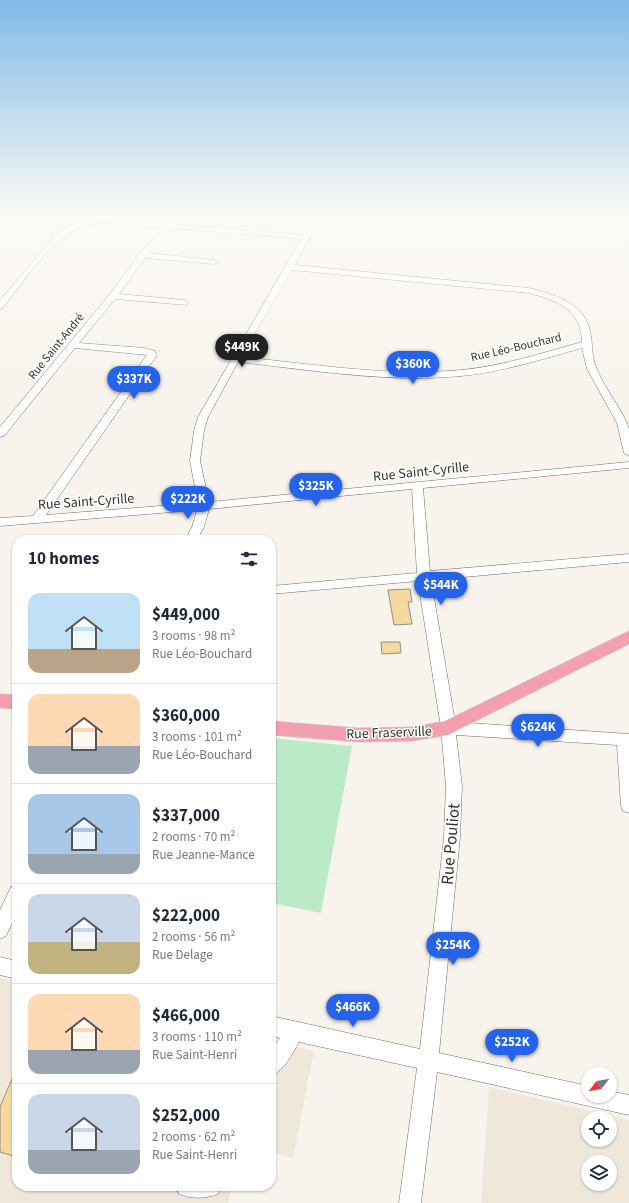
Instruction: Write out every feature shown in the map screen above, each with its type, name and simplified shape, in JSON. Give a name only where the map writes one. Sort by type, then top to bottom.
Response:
[{"type":"main road","name":"Rue Fraserville","points":[[276,728],[359,735],[412,734],[448,728],[629,637]]},
{"type":"main road","points":[[0,701],[12,702]]},
{"type":"street","points":[[0,306],[25,274]]},
{"type":"street","name":"Rue Saint-André","points":[[0,434],[113,296],[129,274]]},
{"type":"street","points":[[194,535],[198,527],[204,506],[194,461],[199,431],[203,418],[235,359],[286,274]]},
{"type":"street","points":[[358,274],[529,292],[548,296],[571,307],[586,327],[589,360],[597,380],[621,422],[627,439],[629,453]]},
{"type":"street","points":[[113,296],[184,304]]},
{"type":"street","name":"Rue Léo-Bouchard","points":[[235,359],[400,374],[434,375],[491,369],[587,344]]},
{"type":"street","points":[[36,520],[152,355],[152,353],[145,351],[72,345]]},
{"type":"street","name":"Rue Saint-Cyrille","points":[[0,522],[204,506],[629,465]]},
{"type":"street","name":"Rue Pouliot","points":[[410,1203],[428,1060],[452,837],[454,786],[448,728],[424,576],[417,486]]},
{"type":"street","points":[[276,590],[629,558]]},
{"type":"street","points":[[448,728],[626,740],[629,806]]},
{"type":"street","points":[[0,930],[12,905]]},
{"type":"street","points":[[0,966],[12,969]]},
{"type":"street","points":[[276,1027],[581,1094]]},
{"type":"street","points":[[276,1060],[283,1051],[294,1031]]},
{"type":"street","points":[[617,1102],[629,1105]]},
{"type":"shaded area","points":[[0,978],[12,980],[12,1191],[231,1191],[228,1203],[0,1203]]},
{"type":"shaded area","points":[[276,1042],[314,1051],[293,1158],[276,1153]]},
{"type":"shaded area","points":[[489,1087],[591,1111],[581,1111],[581,1147],[617,1147],[617,1117],[629,1120],[629,1203],[481,1203]]},
{"type":"green space","points":[[276,738],[352,746],[321,913],[276,904]]},
{"type":"building","points":[[410,589],[412,602],[408,602],[412,624],[394,625],[388,590]]},
{"type":"building","points":[[381,642],[400,642],[401,653],[382,654]]},
{"type":"building","points":[[12,1079],[12,1156],[0,1152],[0,1107]]}]
